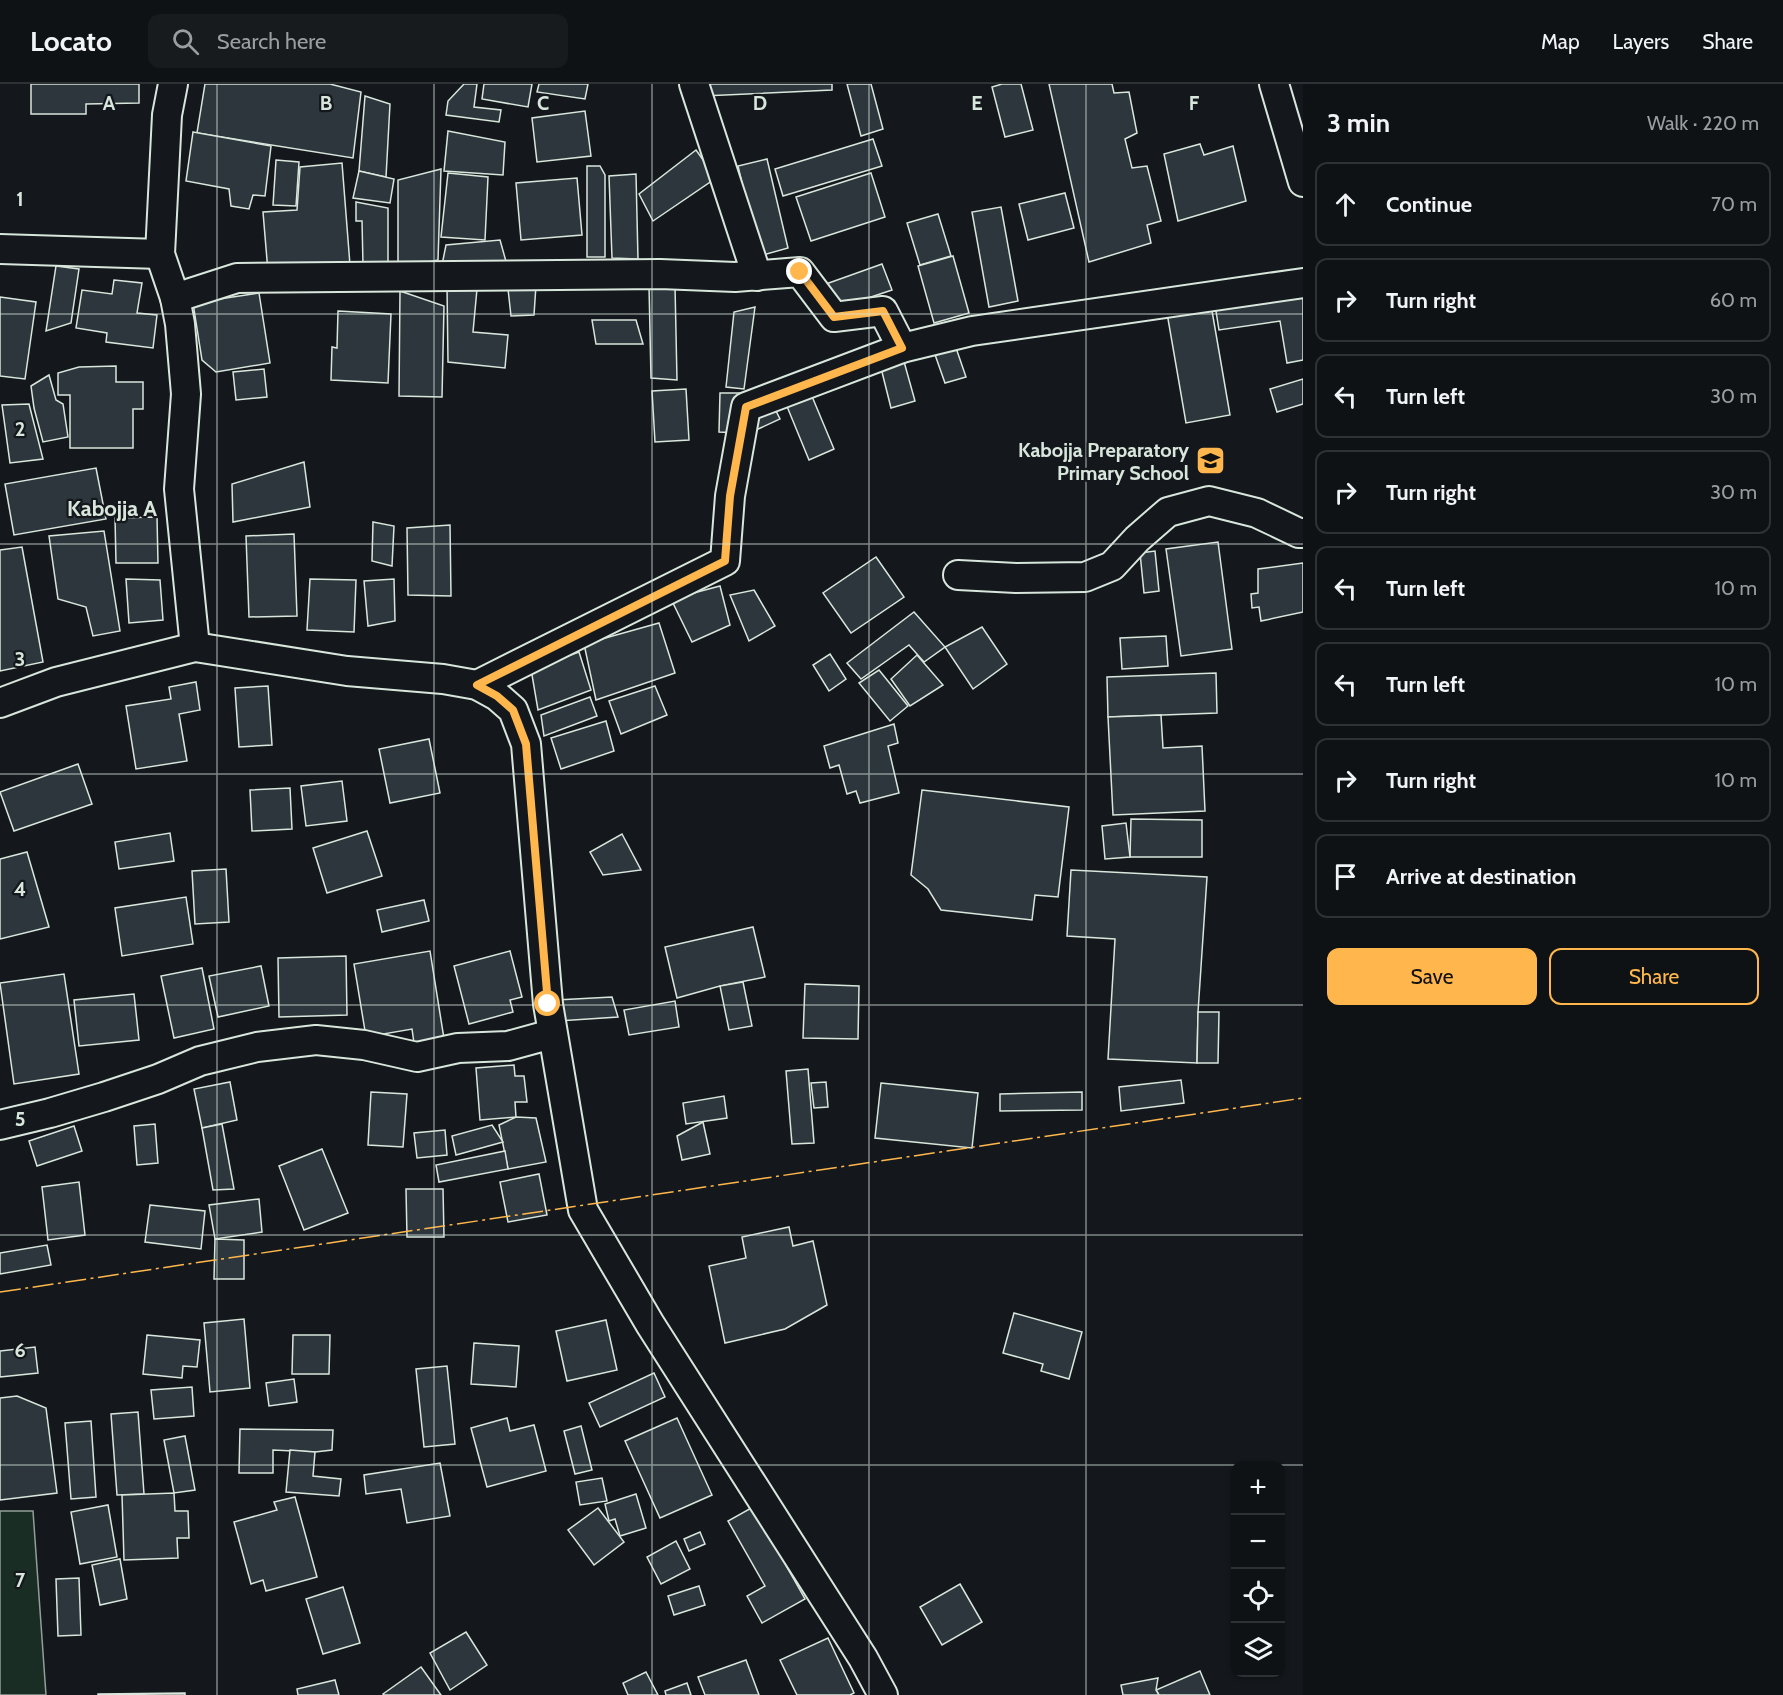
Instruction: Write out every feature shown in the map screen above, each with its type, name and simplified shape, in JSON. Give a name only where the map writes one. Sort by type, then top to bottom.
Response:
[{"type":"street","points":[[173,84],[167,114],[160,254],[175,298],[180,324],[186,394],[179,489],[195,646]]},
{"type":"street","points":[[694,84],[757,276]]},
{"type":"street","points":[[1274,84],[1303,182]]},
{"type":"street","points":[[0,249],[160,254]]},
{"type":"street","points":[[175,298],[237,278],[660,274],[735,277],[800,272],[834,317],[883,311],[902,348]]},
{"type":"street","points":[[477,685],[725,561],[730,496],[746,407],[902,348],[972,331],[1303,283]]},
{"type":"street","points":[[958,575],[1016,578],[1085,577],[1112,566],[1137,539],[1168,512],[1209,501],[1257,513],[1303,533]]},
{"type":"street","points":[[0,703],[56,682],[195,646],[347,671],[443,679],[477,685],[497,696],[513,710],[526,744],[552,1034],[583,1210],[650,1324],[857,1649],[883,1695]]},
{"type":"street","points":[[0,1125],[82,1104],[158,1079],[200,1061],[258,1047],[316,1040],[364,1046],[417,1057],[458,1048],[508,1046],[552,1034]]},
{"type":"green space","points":[[0,1511],[33,1511],[46,1695],[0,1695]]},
{"type":"building","points":[[31,84],[139,84],[139,103],[86,104],[86,114],[31,114]]},
{"type":"building","points":[[205,84],[330,84],[361,92],[353,158],[197,133]]},
{"type":"building","points":[[464,84],[477,84],[474,107],[501,110],[499,122],[446,115],[448,101]]},
{"type":"building","points":[[484,84],[532,84],[528,107],[482,99]]},
{"type":"building","points":[[539,84],[588,84],[585,99],[537,92]]},
{"type":"building","points":[[703,84],[832,84],[832,90],[703,96]]},
{"type":"building","points":[[847,84],[871,84],[883,129],[861,136]]},
{"type":"building","points":[[1002,84],[1021,84],[1033,130],[1005,137],[992,87]]},
{"type":"building","points":[[1049,84],[1112,84],[1114,93],[1129,92],[1137,133],[1125,139],[1132,168],[1147,166],[1161,221],[1147,225],[1151,243],[1089,262]]},
{"type":"building","points":[[365,96],[390,104],[386,177],[359,171]]},
{"type":"building","points":[[585,111],[591,156],[537,162],[532,118]]},
{"type":"building","points":[[448,131],[505,142],[503,175],[444,171]]},
{"type":"building","points":[[193,132],[271,146],[265,196],[253,195],[249,209],[231,206],[229,189],[186,181]]},
{"type":"building","points":[[873,139],[882,166],[783,196],[775,169]]},
{"type":"building","points":[[1200,144],[1204,155],[1233,146],[1246,201],[1178,221],[1164,154]]},
{"type":"building","points":[[696,150],[716,178],[653,221],[639,194]]},
{"type":"building","points":[[767,159],[788,248],[759,256],[738,166]]},
{"type":"building","points":[[276,160],[299,162],[296,206],[273,205]]},
{"type":"building","points":[[342,163],[350,265],[268,272],[263,212],[297,210],[300,167]]},
{"type":"building","points":[[587,166],[600,166],[605,175],[605,257],[587,257]]},
{"type":"building","points":[[441,169],[438,260],[398,269],[398,180]]},
{"type":"building","points":[[359,171],[394,179],[390,203],[353,198]]},
{"type":"building","points":[[448,173],[488,177],[485,240],[441,237]]},
{"type":"building","points":[[871,173],[885,217],[811,241],[796,197]]},
{"type":"building","points":[[636,174],[638,259],[612,258],[609,176]]},
{"type":"building","points":[[577,178],[582,235],[521,240],[516,183]]},
{"type":"building","points":[[1065,193],[1074,228],[1028,240],[1019,204]]},
{"type":"building","points":[[356,202],[388,208],[388,265],[363,265],[362,221],[356,221]]},
{"type":"building","points":[[1001,207],[1018,301],[989,307],[972,212]]},
{"type":"building","points":[[938,214],[951,256],[920,265],[907,223]]},
{"type":"building","points":[[500,240],[507,265],[441,270],[446,245]]},
{"type":"building","points":[[953,256],[969,313],[934,323],[918,266]]},
{"type":"building","points":[[882,264],[892,290],[835,309],[826,284]]},
{"type":"building","points":[[56,266],[79,269],[71,323],[46,331]]},
{"type":"building","points":[[114,280],[142,283],[137,313],[157,315],[153,348],[106,342],[107,333],[76,328],[82,290],[112,294]]},
{"type":"building","points":[[507,280],[536,285],[534,315],[511,316]]},
{"type":"building","points":[[447,286],[477,289],[473,332],[508,335],[505,368],[448,362]]},
{"type":"building","points":[[649,286],[675,286],[677,380],[651,378]]},
{"type":"building","points":[[400,291],[444,306],[442,397],[399,396]]},
{"type":"building","points":[[1303,291],[1303,360],[1287,363],[1280,321],[1219,330],[1215,305]]},
{"type":"building","points":[[259,293],[270,363],[216,372],[202,360],[193,303]]},
{"type":"building","points":[[0,297],[36,302],[25,379],[0,376]]},
{"type":"building","points":[[1211,305],[1230,415],[1186,423],[1167,313]]},
{"type":"building","points":[[755,307],[744,389],[726,387],[734,312]]},
{"type":"building","points":[[338,311],[391,314],[388,383],[331,380],[332,347],[337,348]]},
{"type":"building","points":[[592,320],[636,320],[643,344],[596,344]]},
{"type":"building","points":[[954,342],[966,377],[945,383],[933,349]]},
{"type":"building","points":[[903,358],[915,401],[891,408],[880,364]]},
{"type":"building","points":[[116,366],[116,382],[143,382],[143,409],[133,409],[133,448],[70,448],[70,395],[58,395],[58,373],[79,367]]},
{"type":"building","points":[[264,369],[267,397],[236,400],[233,372]]},
{"type":"building","points":[[49,375],[56,400],[63,404],[68,437],[43,442],[31,386]]},
{"type":"building","points":[[1303,379],[1303,404],[1277,412],[1270,389]]},
{"type":"building","points":[[686,389],[689,440],[655,442],[652,391]]},
{"type":"building","points":[[720,393],[741,393],[740,433],[719,432]]},
{"type":"building","points":[[811,394],[834,449],[809,460],[786,404]]},
{"type":"building","points":[[29,404],[43,459],[10,463],[2,405]]},
{"type":"building","points":[[774,407],[780,419],[756,430],[750,417]]},
{"type":"building","points":[[304,462],[310,507],[233,522],[232,484]]},
{"type":"building","points":[[96,468],[106,519],[14,535],[5,484]]},
{"type":"building","points":[[157,517],[158,563],[116,563],[115,518]]},
{"type":"building","points":[[373,522],[394,526],[392,566],[372,561]]},
{"type":"building","points":[[450,525],[451,596],[408,595],[407,528]]},
{"type":"building","points":[[104,531],[120,631],[93,636],[86,607],[58,599],[49,536]]},
{"type":"building","points":[[294,534],[297,616],[249,617],[246,536]]},
{"type":"building","points":[[1218,542],[1232,649],[1181,656],[1166,549]]},
{"type":"building","points":[[22,547],[43,662],[0,671],[0,550]]},
{"type":"building","points":[[1155,551],[1159,591],[1144,593],[1140,553]]},
{"type":"building","points":[[876,557],[904,597],[851,633],[823,593]]},
{"type":"building","points":[[1303,563],[1303,612],[1261,621],[1259,607],[1252,608],[1251,594],[1258,593],[1258,569]]},
{"type":"building","points":[[126,579],[160,580],[163,620],[129,623]]},
{"type":"building","points":[[310,579],[356,580],[354,632],[307,630]]},
{"type":"building","points":[[394,579],[395,621],[368,626],[364,581]]},
{"type":"building","points":[[720,586],[730,625],[692,642],[671,599]]},
{"type":"building","points":[[754,590],[775,626],[749,641],[730,595]]},
{"type":"building","points":[[914,612],[945,647],[924,662],[909,645],[861,679],[847,663]]},
{"type":"building","points":[[659,623],[675,673],[596,700],[584,644]]},
{"type":"building","points":[[982,627],[1007,664],[973,689],[945,647]]},
{"type":"building","points":[[1166,636],[1168,666],[1122,669],[1120,638]]},
{"type":"building","points":[[579,652],[591,690],[538,710],[531,669]]},
{"type":"building","points":[[830,654],[846,679],[829,691],[813,665]]},
{"type":"building","points":[[917,655],[943,685],[910,706],[891,679]]},
{"type":"building","points":[[879,670],[908,706],[890,721],[859,683]]},
{"type":"building","points":[[1216,673],[1217,713],[1108,717],[1107,677]]},
{"type":"building","points":[[196,682],[200,710],[179,714],[187,761],[136,769],[126,706],[171,699],[169,687]]},
{"type":"building","points":[[268,686],[272,745],[239,747],[235,688]]},
{"type":"building","points":[[655,686],[667,715],[621,734],[609,701]]},
{"type":"building","points":[[590,697],[597,716],[544,736],[541,715]]},
{"type":"building","points":[[1161,715],[1163,748],[1202,746],[1205,811],[1113,815],[1108,717]]},
{"type":"building","points":[[606,721],[614,751],[561,769],[551,738]]},
{"type":"building","points":[[894,724],[898,743],[888,746],[899,793],[860,803],[856,791],[847,794],[839,765],[830,768],[824,746]]},
{"type":"building","points":[[429,739],[440,793],[390,803],[379,749]]},
{"type":"building","points":[[78,764],[92,804],[14,831],[0,792]]},
{"type":"building","points":[[342,781],[347,821],[306,826],[301,786]]},
{"type":"building","points":[[290,788],[292,829],[252,831],[250,790]]},
{"type":"building","points":[[922,790],[1069,807],[1058,897],[1035,895],[1032,920],[941,910],[928,889],[911,875]]},
{"type":"building","points":[[1131,819],[1202,820],[1202,857],[1130,857]]},
{"type":"building","points":[[1126,823],[1130,857],[1105,859],[1102,826]]},
{"type":"building","points":[[367,831],[382,876],[327,893],[313,848]]},
{"type":"building","points":[[170,833],[174,861],[119,869],[115,842]]},
{"type":"building","points":[[622,834],[641,870],[603,875],[590,852]]},
{"type":"building","points":[[27,852],[49,927],[0,939],[0,859]]},
{"type":"building","points":[[226,869],[229,922],[195,924],[192,871]]},
{"type":"building","points":[[1071,870],[1207,877],[1197,1063],[1108,1059],[1115,939],[1067,936]]},
{"type":"building","points":[[186,897],[193,944],[122,956],[115,908]]},
{"type":"building","points":[[424,900],[429,921],[382,932],[377,910]]},
{"type":"building","points":[[753,927],[765,977],[677,998],[665,947]]},
{"type":"building","points":[[430,951],[445,1045],[415,1050],[412,1029],[366,1037],[354,964]]},
{"type":"building","points":[[510,951],[522,997],[510,1000],[513,1012],[469,1024],[454,966]]},
{"type":"building","points":[[346,956],[347,1015],[279,1017],[278,958]]},
{"type":"building","points":[[261,966],[269,1006],[218,1017],[209,976]]},
{"type":"building","points":[[202,968],[214,1029],[174,1038],[161,976]]},
{"type":"building","points":[[64,974],[79,1074],[14,1084],[0,983]]},
{"type":"building","points":[[743,982],[752,1026],[729,1030],[720,986]]},
{"type":"building","points":[[805,984],[859,986],[858,1039],[803,1038]]},
{"type":"building","points":[[134,994],[139,1040],[79,1046],[74,1000]]},
{"type":"building","points":[[612,997],[618,1017],[558,1021],[556,1000]]},
{"type":"building","points":[[675,1001],[679,1027],[629,1035],[624,1010]]},
{"type":"building","points":[[1198,1012],[1219,1012],[1218,1063],[1197,1063]]},
{"type":"building","points":[[514,1065],[515,1076],[524,1076],[527,1102],[515,1102],[516,1117],[480,1120],[476,1068]]},
{"type":"building","points":[[808,1069],[814,1143],[792,1144],[786,1071]]},
{"type":"building","points":[[1181,1080],[1184,1103],[1121,1111],[1119,1087]]},
{"type":"building","points":[[230,1082],[237,1120],[202,1128],[194,1089]]},
{"type":"building","points":[[826,1082],[828,1107],[814,1108],[811,1083]]},
{"type":"building","points":[[881,1083],[978,1093],[972,1148],[875,1138]]},
{"type":"building","points":[[371,1092],[407,1094],[403,1147],[368,1145]]},
{"type":"building","points":[[1082,1092],[1082,1110],[1000,1111],[1000,1094]]},
{"type":"building","points":[[724,1096],[727,1118],[686,1124],[683,1103]]},
{"type":"building","points":[[516,1117],[536,1118],[546,1162],[508,1169],[499,1125]]},
{"type":"building","points":[[703,1122],[710,1154],[682,1160],[677,1136]]},
{"type":"building","points":[[155,1124],[158,1163],[137,1165],[134,1126]]},
{"type":"building","points":[[222,1124],[234,1189],[213,1190],[202,1128]]},
{"type":"building","points":[[492,1125],[503,1142],[456,1155],[452,1136]]},
{"type":"building","points":[[74,1126],[82,1151],[37,1166],[29,1141]]},
{"type":"building","points":[[445,1130],[447,1155],[417,1158],[414,1133]]},
{"type":"building","points":[[322,1149],[348,1213],[304,1230],[279,1166]]},
{"type":"building","points":[[505,1151],[508,1169],[439,1182],[436,1165]]},
{"type":"building","points":[[539,1174],[547,1215],[508,1222],[500,1182]]},
{"type":"building","points":[[79,1182],[85,1235],[48,1240],[42,1187]]},
{"type":"building","points":[[406,1189],[443,1189],[444,1237],[407,1237]]},
{"type":"building","points":[[259,1199],[262,1232],[215,1239],[209,1205]]},
{"type":"building","points":[[150,1205],[205,1211],[201,1249],[145,1242]]},
{"type":"building","points":[[789,1227],[793,1246],[813,1241],[827,1305],[785,1329],[725,1343],[709,1266],[746,1258],[742,1237]]},
{"type":"building","points":[[215,1239],[244,1240],[244,1279],[214,1279]]},
{"type":"building","points":[[47,1245],[51,1265],[0,1274],[0,1253]]},
{"type":"building","points":[[1014,1313],[1082,1332],[1069,1379],[1041,1371],[1043,1364],[1003,1353]]},
{"type":"building","points":[[244,1319],[250,1388],[210,1392],[204,1323]]},
{"type":"building","points":[[606,1320],[617,1370],[567,1381],[556,1331]]},
{"type":"building","points":[[147,1335],[200,1340],[197,1367],[183,1366],[182,1378],[143,1374]]},
{"type":"building","points":[[293,1335],[330,1335],[329,1374],[292,1374]]},
{"type":"building","points":[[474,1343],[519,1346],[516,1387],[471,1384]]},
{"type":"building","points":[[35,1347],[38,1373],[0,1377],[0,1351]]},
{"type":"building","points":[[447,1366],[455,1444],[424,1447],[416,1369]]},
{"type":"building","points":[[654,1373],[665,1397],[600,1427],[589,1403]]},
{"type":"building","points":[[294,1379],[297,1402],[269,1406],[266,1383]]},
{"type":"building","points":[[192,1387],[194,1416],[154,1419],[151,1390]]},
{"type":"building","points":[[17,1396],[46,1408],[57,1493],[0,1500],[0,1398]]},
{"type":"building","points":[[138,1412],[144,1494],[117,1495],[111,1414]]},
{"type":"building","points":[[507,1418],[510,1431],[534,1425],[546,1471],[487,1487],[471,1428]]},
{"type":"building","points":[[677,1418],[712,1495],[660,1518],[625,1441]]},
{"type":"building","points":[[91,1421],[96,1497],[71,1499],[65,1423]]},
{"type":"building","points":[[581,1426],[592,1470],[575,1474],[564,1431]]},
{"type":"building","points":[[240,1429],[333,1430],[332,1450],[315,1452],[273,1450],[273,1473],[239,1473]]},
{"type":"building","points":[[185,1436],[195,1490],[174,1493],[164,1440]]},
{"type":"building","points":[[290,1450],[315,1452],[313,1476],[341,1479],[339,1496],[286,1492]]},
{"type":"building","points":[[440,1463],[450,1516],[407,1523],[401,1489],[366,1494],[364,1475]]},
{"type":"building","points":[[602,1478],[607,1501],[580,1505],[576,1482]]},
{"type":"building","points":[[174,1493],[175,1511],[188,1511],[189,1538],[177,1538],[178,1558],[124,1560],[122,1495]]},
{"type":"building","points":[[636,1494],[646,1528],[620,1536],[615,1519],[609,1521],[605,1504]]},
{"type":"building","points":[[295,1497],[317,1577],[266,1591],[263,1580],[251,1584],[234,1522],[277,1510],[274,1502]]},
{"type":"building","points":[[108,1505],[117,1557],[80,1564],[71,1512]]},
{"type":"building","points":[[753,1507],[805,1599],[762,1623],[747,1596],[765,1586],[728,1521]]},
{"type":"building","points":[[598,1508],[624,1542],[594,1565],[568,1530]]},
{"type":"building","points":[[700,1532],[705,1544],[689,1551],[684,1539]]},
{"type":"building","points":[[676,1541],[690,1569],[661,1584],[647,1557]]},
{"type":"building","points":[[120,1559],[127,1599],[100,1605],[92,1565]]},
{"type":"building","points":[[79,1578],[81,1635],[58,1636],[56,1579]]},
{"type":"building","points":[[960,1584],[982,1622],[942,1645],[920,1607]]},
{"type":"building","points":[[699,1586],[705,1605],[674,1615],[668,1596]]},
{"type":"building","points":[[343,1587],[360,1643],[323,1654],[306,1599]]},
{"type":"building","points":[[466,1632],[487,1665],[450,1690],[430,1653]]},
{"type":"building","points":[[828,1638],[854,1693],[850,1695],[797,1695],[780,1660]]},
{"type":"building","points":[[746,1660],[759,1695],[705,1695],[698,1677]]},
{"type":"building","points":[[421,1667],[441,1695],[383,1694]]},
{"type":"building","points":[[1200,1671],[1210,1695],[1159,1695],[1156,1690]]},
{"type":"building","points":[[646,1672],[658,1695],[628,1695],[623,1683]]},
{"type":"building","points":[[1158,1678],[1156,1690],[1159,1695],[1123,1695],[1121,1685]]},
{"type":"building","points":[[335,1680],[339,1695],[298,1695],[297,1689]]},
{"type":"building","points":[[687,1683],[691,1695],[666,1695],[665,1691]]},
{"type":"building","points":[[185,1693],[185,1695],[98,1695],[98,1694]]},
{"type":"power","points":[[0,1292],[1303,1098]]},
{"type":"place","name":"Kabojja Preparatory Primary School","points":[[1210,461]]},
{"type":"district","name":"Kabojja A","points":[[112,508]]},
{"type":"route","points":[[548,1004],[526,744],[513,710],[497,696],[477,685],[725,561],[730,496],[746,407],[902,348],[883,311],[834,317],[800,272]]}]
